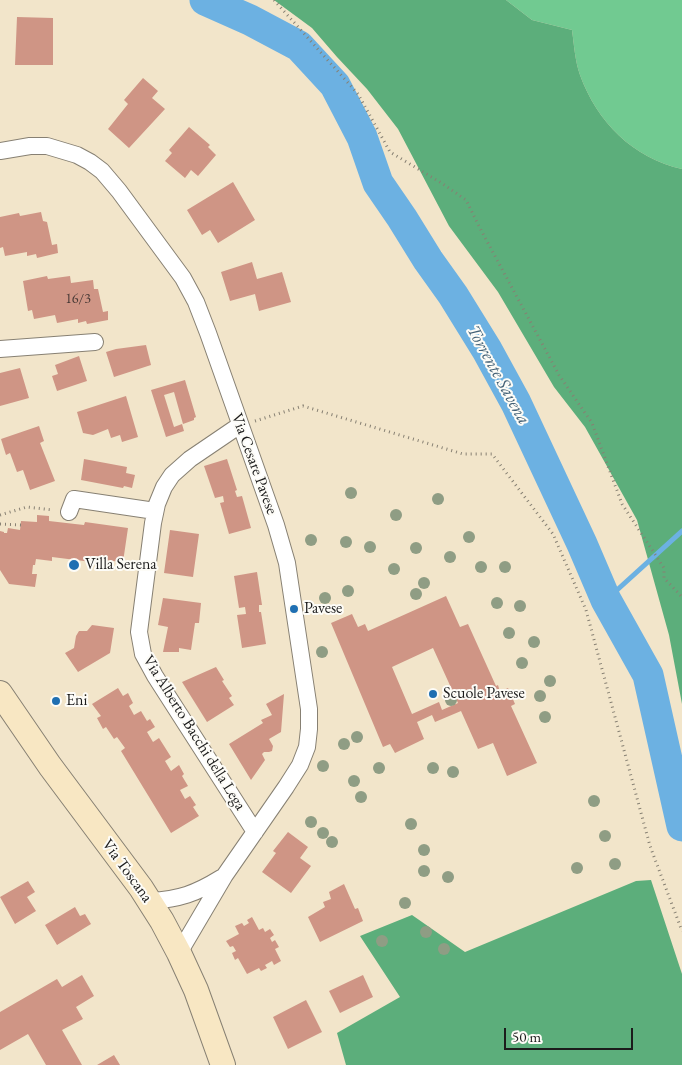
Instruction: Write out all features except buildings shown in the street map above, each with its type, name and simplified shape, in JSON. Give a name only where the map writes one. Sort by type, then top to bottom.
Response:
[{"type":"main road","name":"Via Toscana","points":[[0,693],[50,766],[150,901],[179,953],[196,990],[224,1065]]},
{"type":"street","name":"Via Cesare Pavese","points":[[0,151],[30,146],[47,146],[63,150],[90,162],[102,171],[119,191],[183,278],[196,302],[276,525],[287,562],[308,709],[309,729],[306,747],[300,764],[286,787],[225,875],[179,953]]},
{"type":"street","points":[[0,349],[95,342]]},
{"type":"street","name":"Via Alberto Bacchi della Lega","points":[[240,425],[202,450],[172,475],[164,487],[155,511],[139,632],[144,654],[155,676],[256,832]]},
{"type":"street","points":[[69,512],[74,499],[155,511]]},
{"type":"street","name":"Via Cesare Pavese","points":[[150,901],[188,896],[225,875]]},
{"type":"path","points":[[274,0],[358,94],[390,152],[466,200],[559,375],[592,423],[622,504],[664,568],[664,578],[682,598]]},
{"type":"path","points":[[240,425],[303,406],[463,454],[492,454],[553,534],[586,610],[650,846],[682,931]]},
{"type":"path","points":[[0,515],[27,507],[69,512]]},
{"type":"path","points":[[0,524],[21,524]]},
{"type":"green space","points":[[274,0],[506,0],[532,20],[572,30],[580,75],[596,108],[607,122],[619,136],[633,147],[664,164],[682,169],[682,704],[669,635],[637,520],[585,427],[554,387],[498,292],[449,226],[398,129],[367,89],[312,28]]},
{"type":"green space","points":[[506,0],[682,0],[682,169],[664,164],[633,147],[619,136],[607,122],[596,108],[580,75],[572,30],[532,20]]},
{"type":"green space","points":[[651,880],[682,974],[682,1065],[346,1065],[337,1033],[400,997],[360,936],[412,915],[465,952],[636,881]]},
{"type":"waterway","name":"Torrente Savena","points":[[205,0],[250,20],[299,46],[335,85],[362,137],[378,183],[453,295],[487,350],[516,403],[606,600],[648,675],[682,826]]},
{"type":"waterway","points":[[606,600],[682,531]]},
{"type":"place","name":"Villa Serena","points":[[74,565]]},
{"type":"place","name":"Pavese","points":[[294,609]]},
{"type":"place","name":"Scuole Pavese","points":[[433,694]]},
{"type":"place","name":"Eni","points":[[56,701]]}]
